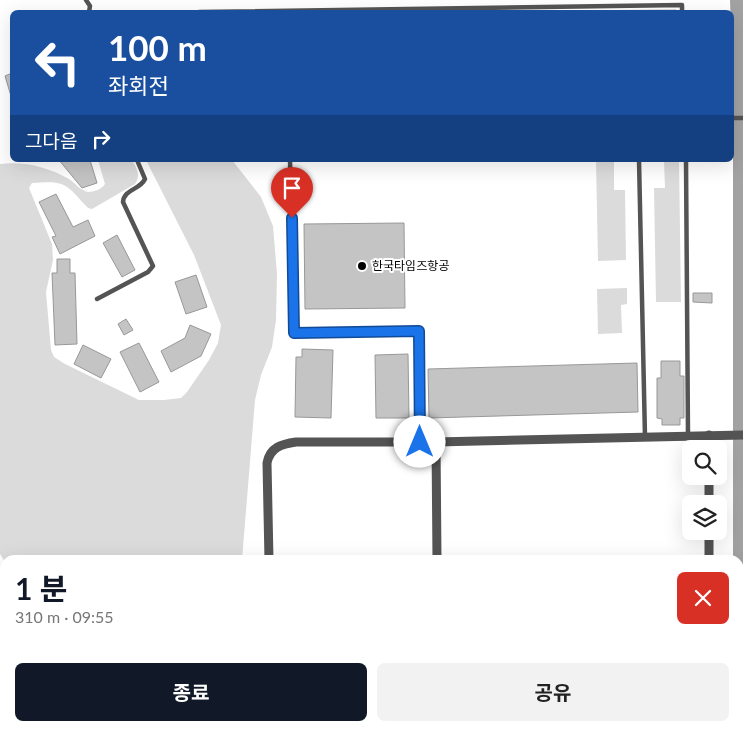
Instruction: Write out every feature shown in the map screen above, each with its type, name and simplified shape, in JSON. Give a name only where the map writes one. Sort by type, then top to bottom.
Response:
[{"type":"street","points":[[709,435],[709,440]]},
{"type":"street","points":[[269,555],[267,463],[268,456],[280,445],[296,442],[436,442],[743,435]]},
{"type":"street","points":[[436,442],[437,555]]},
{"type":"street","points":[[709,540],[709,555]]},
{"type":"lane","points":[[337,10],[682,5],[682,10]]},
{"type":"lane","points":[[97,299],[148,272],[153,266],[123,202],[126,194],[144,182],[145,175],[139,162]]},
{"type":"lane","points":[[290,162],[294,333],[419,331],[420,442]]},
{"type":"lane","points":[[639,162],[645,437]]},
{"type":"lane","points":[[686,162],[688,436]]},
{"type":"shaded area","points":[[730,0],[743,0],[743,555],[733,555],[734,10],[730,10]]},
{"type":"shaded area","points":[[676,9],[676,10],[616,10]]},
{"type":"shaded area","points":[[99,162],[133,162],[138,175],[135,184],[92,209],[88,208],[70,189],[59,183],[32,183],[29,188],[52,244],[53,260],[46,292],[51,350],[54,357],[65,364],[139,400],[181,398],[209,360],[218,343],[221,325],[194,255],[147,162],[234,162],[261,197],[273,226],[277,274],[276,320],[272,347],[261,375],[255,400],[242,555],[0,554],[0,164],[18,163],[44,168],[69,179],[80,189],[88,192],[98,190],[105,184]]},
{"type":"shaded area","points":[[596,162],[614,162],[614,190],[625,190],[626,260],[598,261]]},
{"type":"shaded area","points":[[664,162],[679,162],[681,302],[656,302],[654,188],[665,188]]},
{"type":"shaded area","points":[[627,288],[627,304],[621,305],[622,333],[598,334],[597,289]]},
{"type":"building","points":[[10,74],[10,93],[5,76]]},
{"type":"building","points":[[61,162],[91,162],[97,183],[82,188]]},
{"type":"building","points":[[56,194],[73,227],[88,220],[95,236],[60,254],[52,237],[56,236],[39,202]]},
{"type":"building","points":[[404,223],[405,308],[305,309],[304,224]]},
{"type":"building","points":[[117,235],[135,270],[122,277],[103,243]]},
{"type":"building","points":[[57,259],[70,259],[70,273],[75,273],[77,344],[55,345],[52,273],[57,273]]},
{"type":"building","points":[[196,275],[207,307],[186,314],[175,282]]},
{"type":"building","points":[[693,293],[712,293],[712,303],[693,302]]},
{"type":"building","points":[[126,319],[133,330],[124,335],[118,324]]},
{"type":"building","points":[[190,325],[211,334],[201,356],[171,372],[161,351],[185,338]]},
{"type":"building","points":[[139,343],[159,382],[140,392],[120,352]]},
{"type":"building","points":[[83,345],[111,359],[101,378],[74,364]]},
{"type":"building","points":[[302,349],[333,350],[331,418],[295,417],[296,357],[302,357]]},
{"type":"building","points":[[408,354],[409,418],[376,418],[375,355]]},
{"type":"building","points":[[661,361],[680,361],[680,376],[684,376],[684,418],[680,418],[680,425],[662,425],[662,419],[657,418],[657,378],[661,378]]},
{"type":"building","points":[[637,363],[638,412],[429,418],[428,369]]},
{"type":"place","name":"한국타임즈항공","points":[[362,266]]},
{"type":"route","points":[[292,218],[294,333],[419,331],[420,442]]}]
